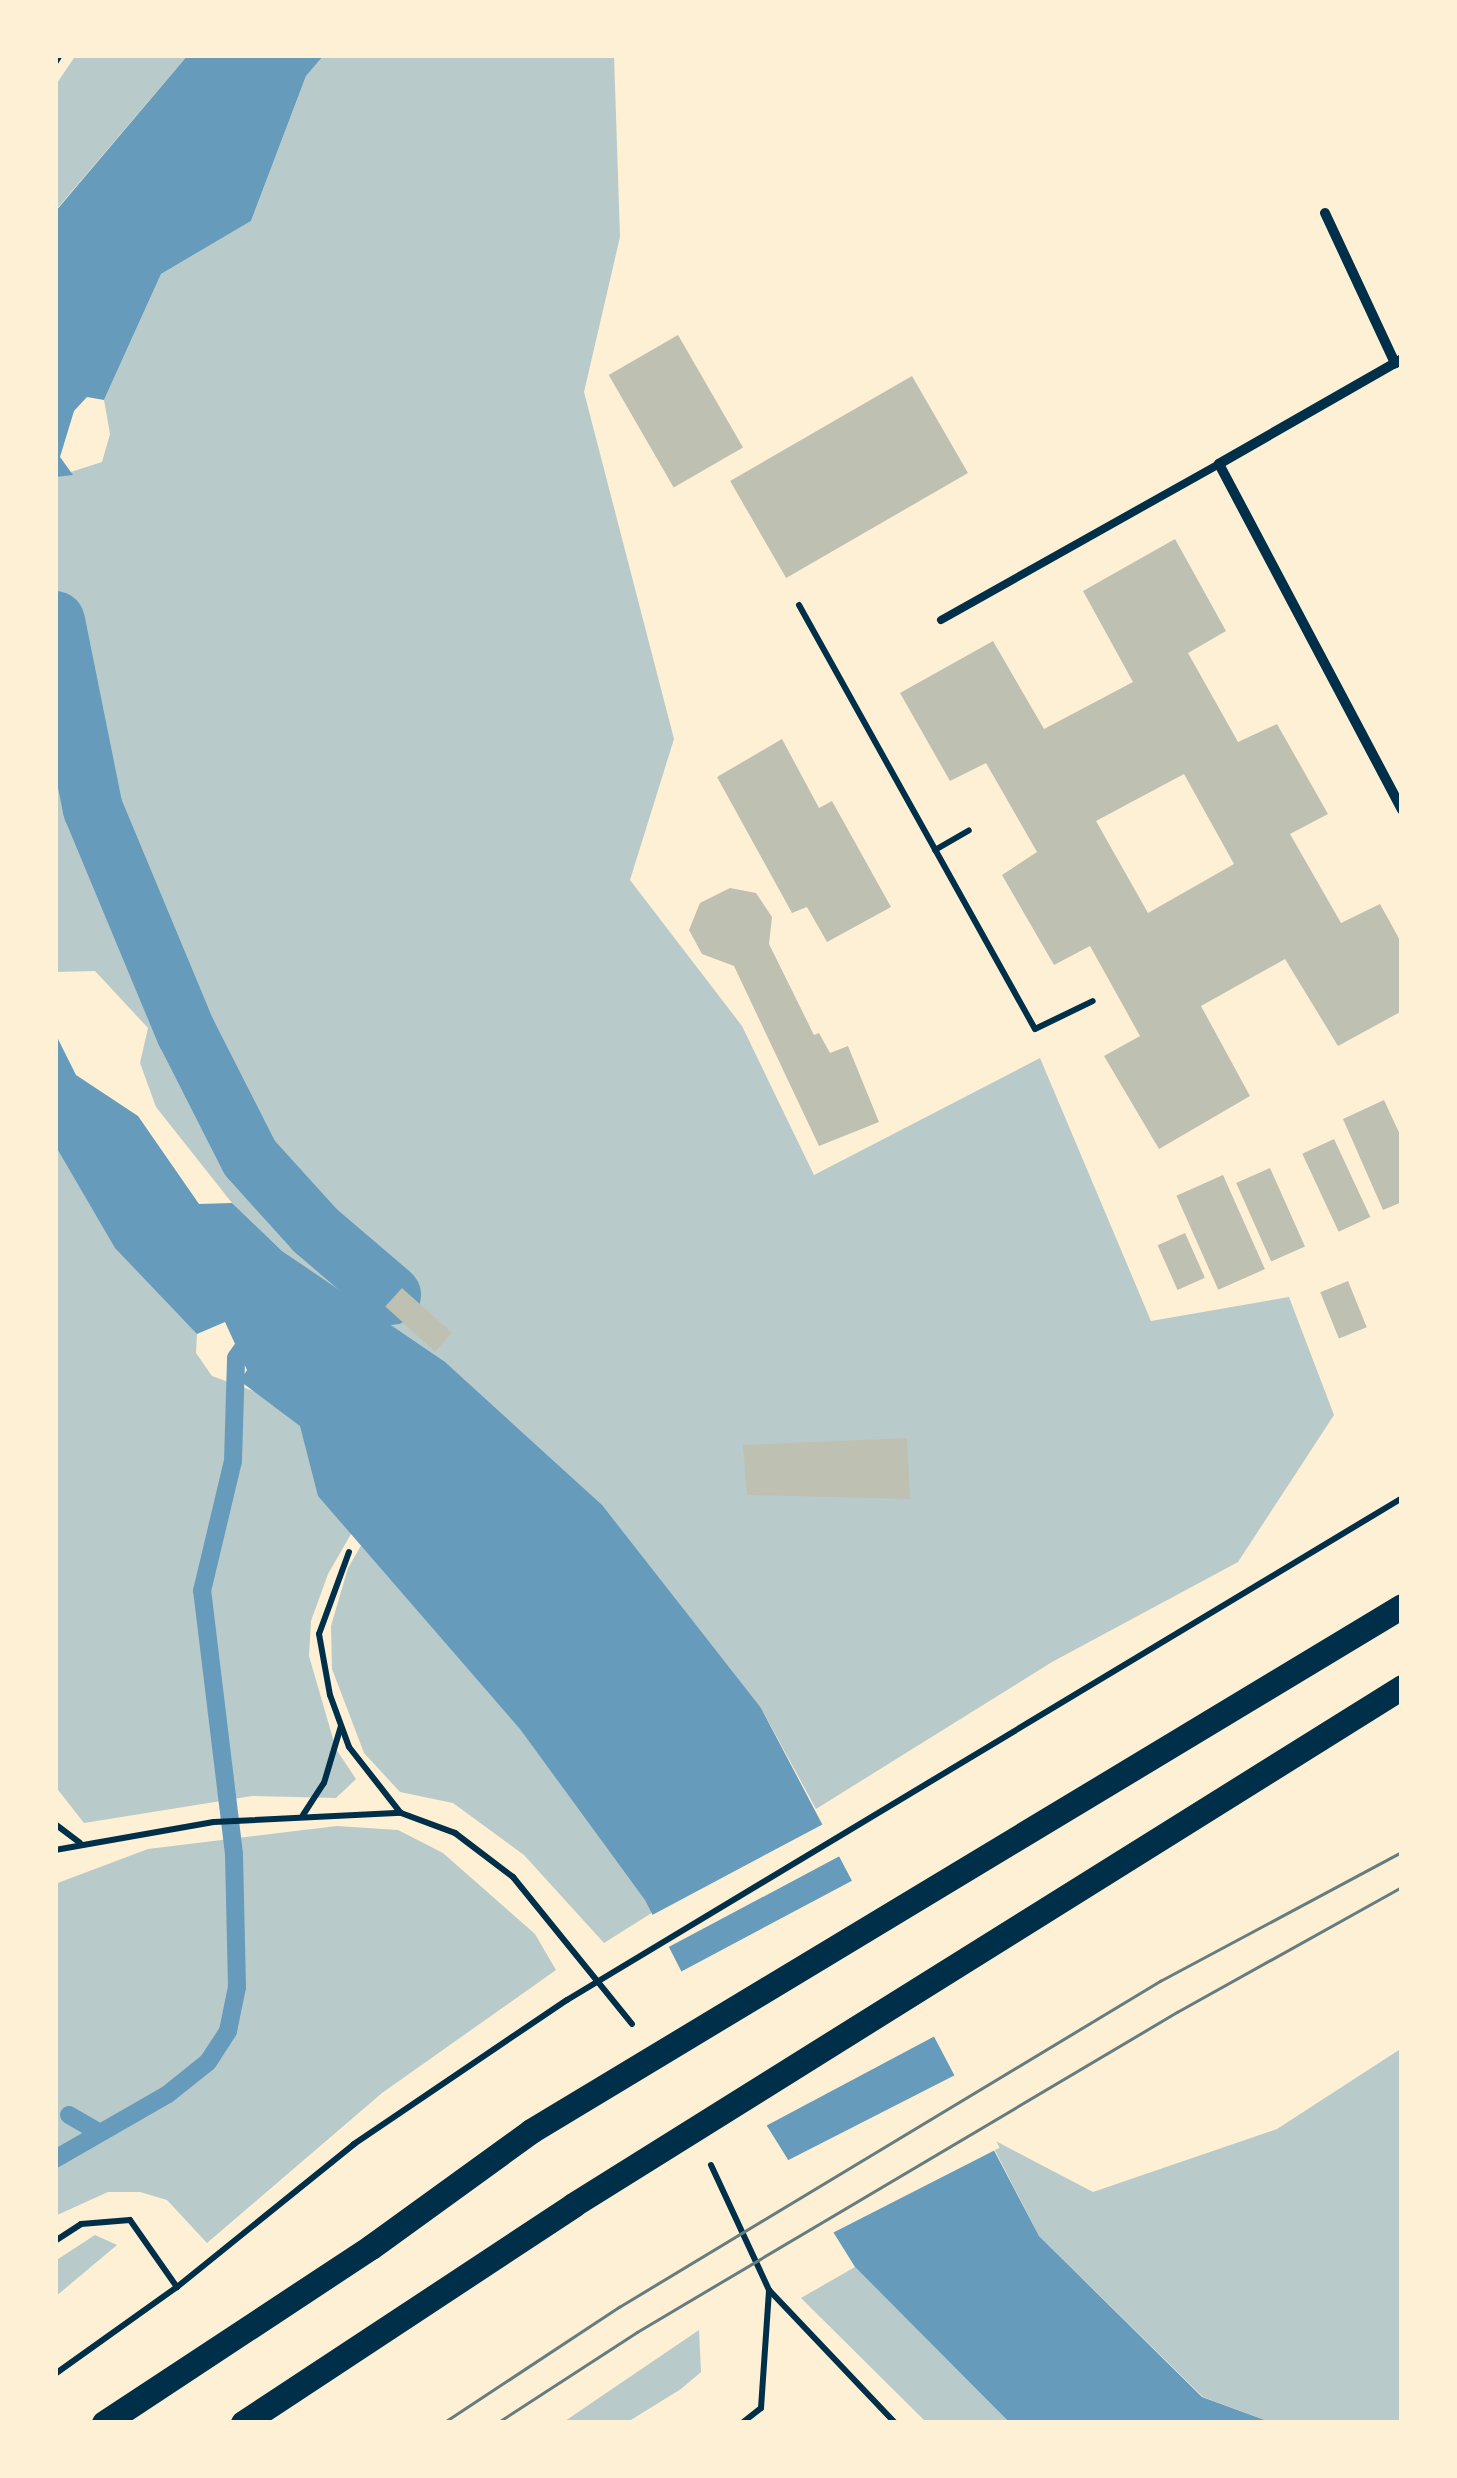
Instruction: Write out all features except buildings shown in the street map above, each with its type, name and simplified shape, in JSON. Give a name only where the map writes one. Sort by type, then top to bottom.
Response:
[{"type":"main road","points":[[104,2423],[371,2247],[531,2131],[1029,1826],[1402,1606]]},
{"type":"main road","points":[[243,2423],[574,2205],[1402,1687]]},
{"type":"street","points":[[1325,213],[1398,361],[1219,464],[1402,809]]},
{"type":"lane","points":[[942,620],[1219,464]]},
{"type":"path","points":[[55,62],[60,55]]},
{"type":"path","points":[[799,605],[1034,1029],[1093,1000]]},
{"type":"path","points":[[935,850],[969,830]]},
{"type":"path","points":[[55,2374],[177,2287],[354,2144],[567,2000],[940,1770],[1402,1498]]},
{"type":"path","points":[[349,1552],[319,1634],[341,1726],[368,1777],[401,1812]]},
{"type":"path","points":[[302,1816],[324,1783],[341,1726]]},
{"type":"path","points":[[55,1850],[249,1818]]},
{"type":"path","points":[[55,1824],[80,1844]]},
{"type":"path","points":[[55,2241],[81,2224],[130,2220],[177,2287]]},
{"type":"path","points":[[742,2423],[761,2408],[769,2290]]},
{"type":"shaded area","points":[[76,55],[188,55],[55,211],[55,86]]},
{"type":"shaded area","points":[[324,55],[614,55],[620,237],[584,392],[674,739],[630,880],[742,1026],[814,1175],[1040,1058],[1151,1321],[1289,1297],[1334,1415],[1238,1562],[1052,1662],[816,1809],[761,1708],[440,1364],[282,1251],[232,1203],[156,1107],[140,1063],[148,1028],[95,971],[55,972],[55,477],[102,462],[110,434],[104,400],[161,274],[251,221],[306,76]]},
{"type":"shaded area","points":[[55,1086],[197,1334],[196,1353],[212,1376],[322,1416],[358,1522],[328,1574],[311,1621],[309,1656],[336,1749],[356,1779],[336,1798],[252,1796],[84,1823],[55,1786]]},
{"type":"shaded area","points":[[370,1530],[658,1909],[604,1943],[524,1855],[453,1803],[400,1792],[364,1753],[332,1669],[331,1626],[348,1568]]},
{"type":"shaded area","points":[[337,1826],[398,1830],[443,1853],[535,1934],[556,1970],[382,2093],[207,2243],[167,2200],[140,2192],[108,2192],[55,2216],[55,1884],[148,1849]]},
{"type":"shaded area","points":[[1402,2048],[1402,2423],[1273,2423],[1203,2397],[1039,2236],[988,2137],[1093,2192],[1277,2129]]},
{"type":"shaded area","points":[[95,2235],[117,2245],[55,2297],[55,2261]]},
{"type":"shaded area","points":[[855,2267],[1010,2423],[927,2423],[801,2298]]},
{"type":"shaded area","points":[[699,2330],[701,2372],[681,2389],[626,2423],[562,2423]]},
{"type":"water","points":[[188,55],[324,55],[306,76],[251,221],[161,274],[104,400],[87,397],[74,411],[60,457],[73,475],[55,477],[55,212]]},
{"type":"water","points":[[55,1033],[76,1075],[138,1116],[199,1204],[232,1203],[282,1251],[445,1362],[602,1505],[761,1708],[1039,2236],[1202,2397],[1273,2423],[1010,2423],[855,2267],[729,2065],[645,1900],[520,1729],[318,1496],[300,1426],[240,1381],[247,1370],[225,1322],[197,1334],[115,1248],[55,1145]]},
{"type":"pier","points":[[829,1821],[846,1853],[664,1949],[647,1918]]},
{"type":"pier","points":[[859,1877],[942,2032],[759,2130],[676,1974]]},
{"type":"pier","points":[[961,2072],[1000,2148],[823,2238],[785,2162]]},
{"type":"waterway","points":[[55,621],[93,809],[186,1032],[250,1158],[315,1230],[391,1295]]},
{"type":"waterway","points":[[55,2159],[168,2094],[208,2062],[228,2031],[237,1987],[234,1854],[202,1591],[233,1461],[236,1358],[255,1331]]},
{"type":"waterway","points":[[69,2115],[98,2132]]},
{"type":"tram line","points":[[443,2423],[619,2307],[1160,1981],[1402,1852]]},
{"type":"tram line","points":[[497,2423],[637,2332],[1177,2012],[1402,1887]]}]
